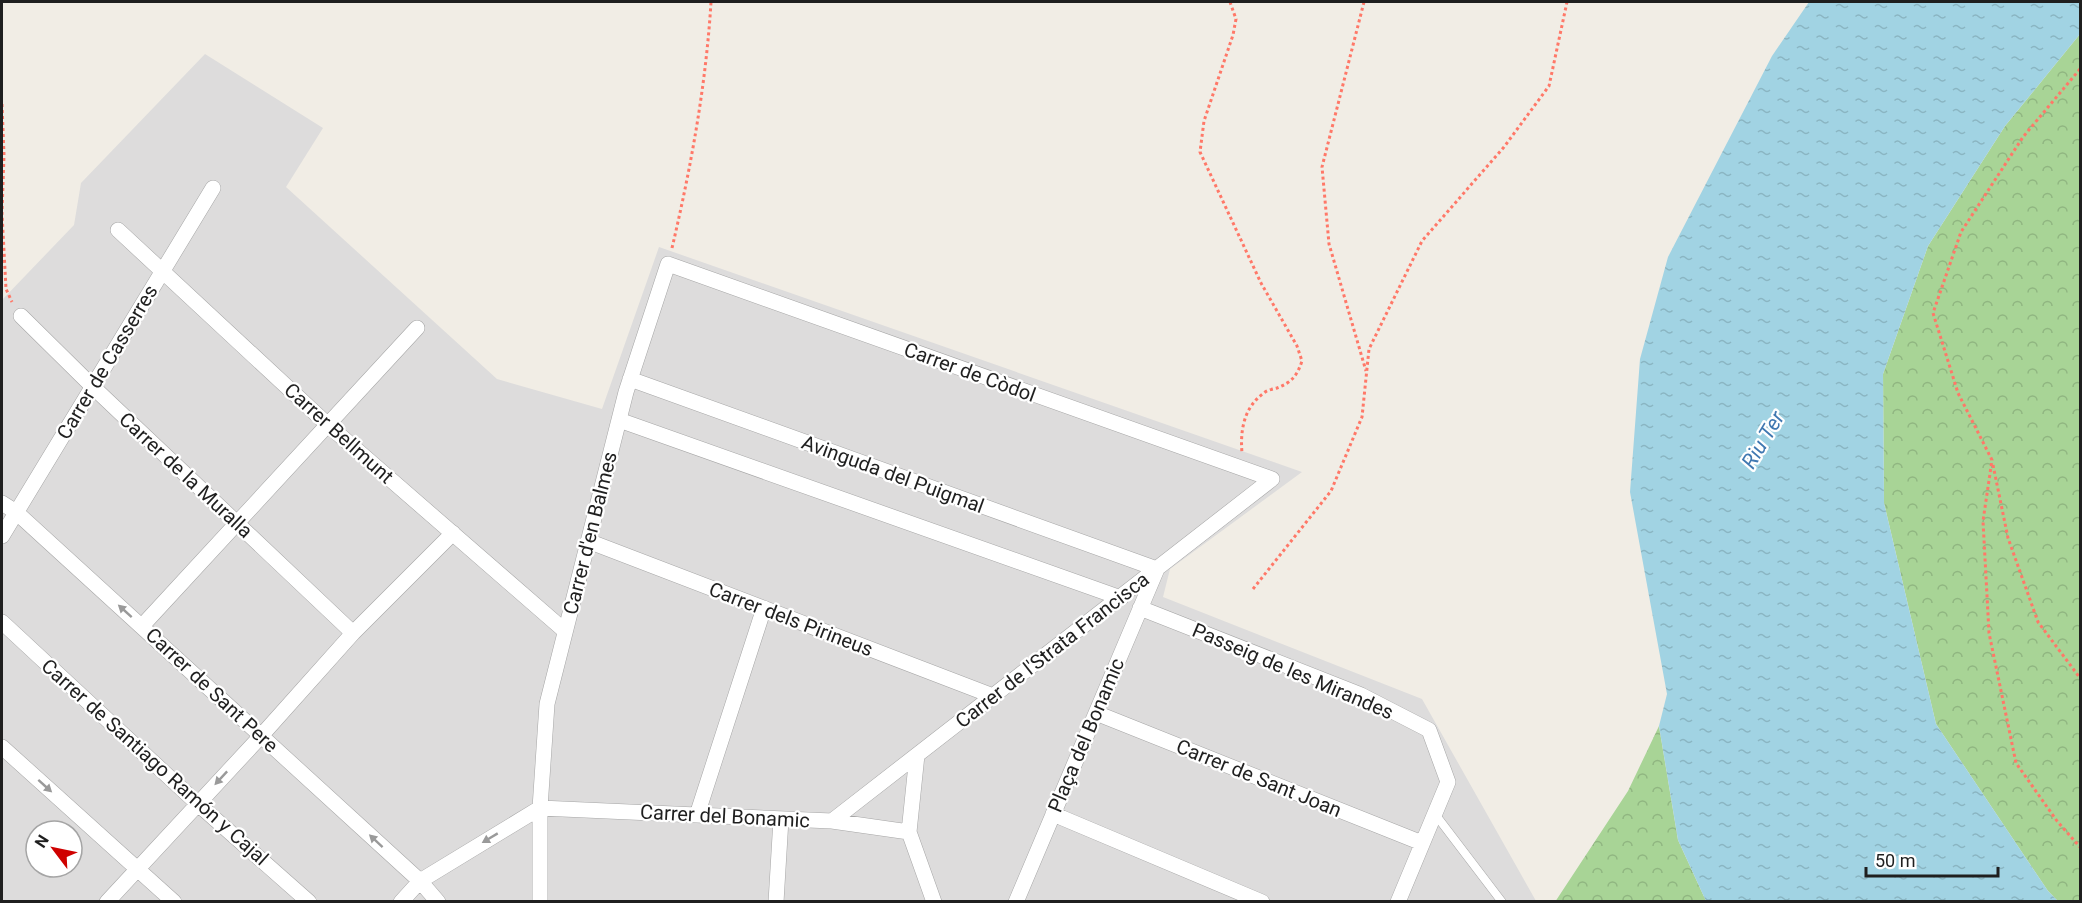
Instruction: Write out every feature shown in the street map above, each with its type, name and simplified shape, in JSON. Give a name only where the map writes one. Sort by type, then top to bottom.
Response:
[{"type":"street","name":"Carrer de Casserres","points":[[2,536],[213,188]]},
{"type":"street","name":"Carrer Bellmunt","points":[[118,230],[328,425],[565,631]]},
{"type":"street","name":"Carrer d'en Balmes","points":[[540,902],[540,808],[546,704],[630,379],[668,264]]},
{"type":"street","name":"Carrer de Còdol","points":[[668,264],[1272,479]]},
{"type":"street","name":"Carrer de la Muralla","points":[[21,316],[353,633]]},
{"type":"street","points":[[142,626],[417,328]]},
{"type":"street","name":"Avinguda del Puigmal","points":[[630,379],[1157,569]]},
{"type":"street","name":"Avinguda del Puigmal","points":[[619,420],[1121,598]]},
{"type":"street","name":"Carrer de l'Strata Francisca","points":[[832,821],[1272,479]]},
{"type":"street","name":"Carrer de Sant Pere","points":[[2,503],[16,512],[142,626],[420,881],[438,902]]},
{"type":"street","points":[[107,902],[353,633],[453,533]]},
{"type":"street","name":"Carrer dels Pirineus","points":[[588,541],[993,696]]},
{"type":"street","name":"Plaça del Bonamic","points":[[1016,902],[1157,569]]},
{"type":"street","points":[[697,815],[764,608]]},
{"type":"street","name":"Passeig de les Mirandes","points":[[1140,608],[1361,695],[1429,730],[1448,782],[1398,902]]},
{"type":"street","name":"Carrer de Santiago Ramón y Cajal","points":[[2,622],[198,804],[309,902]]},
{"type":"street","name":"Carrer de Sant Joan","points":[[1096,713],[1422,843]]},
{"type":"street","points":[[2,747],[174,902]]},
{"type":"street","points":[[917,755],[909,832],[934,902]]},
{"type":"street","points":[[401,902],[420,881],[540,808]]},
{"type":"street","name":"Carrer del Bonamic","points":[[540,808],[832,821],[909,832]]},
{"type":"street","points":[[1053,814],[1262,902]]},
{"type":"street","points":[[776,902],[781,819]]},
{"type":"lane","points":[[1435,814],[1502,902]]},
{"type":"path","points":[[668,264],[685,192],[703,87],[711,2]]},
{"type":"path","points":[[1230,2],[1236,19],[1233,35],[1204,121],[1200,152],[1261,283],[1297,346],[1302,361],[1297,376],[1280,387],[1265,391],[1250,405],[1241,432],[1242,468]]},
{"type":"path","points":[[1364,2],[1322,167],[1329,244],[1367,373]]},
{"type":"path","points":[[1252,590],[1330,491],[1362,417],[1370,349],[1422,241],[1504,147],[1549,86],[1567,2]]},
{"type":"path","points":[[2080,69],[2023,137],[1961,232],[1933,313],[1958,393],[1992,460],[2007,538],[2038,622],[2080,678]]},
{"type":"path","points":[[2,105],[4,155],[2,213],[6,289],[21,316]]},
{"type":"path","points":[[1992,460],[1983,521],[1989,633],[2016,763],[2057,821],[2080,846]]},
{"type":"shaded area","points":[[205,54],[323,128],[286,187],[497,379],[602,409],[659,247],[1302,472],[1170,569],[1163,597],[1422,699],[1536,901],[2,901],[2,300],[74,225],[81,183]]},
{"type":"green space","points":[[2080,34],[2080,901],[2058,901],[2048,891],[1936,724],[1884,503],[1883,374],[1928,246],[2005,126]]},
{"type":"green space","points":[[1659,726],[1678,840],[1706,901],[1555,902],[1628,791]]},
{"type":"water","name":"Riu Ter","points":[[1809,2],[2080,2],[2080,34],[2005,126],[1928,246],[1883,374],[1884,503],[1936,724],[2048,891],[2058,901],[1706,901],[1678,840],[1659,726],[1667,694],[1630,492],[1640,359],[1668,257],[1772,56]]}]
